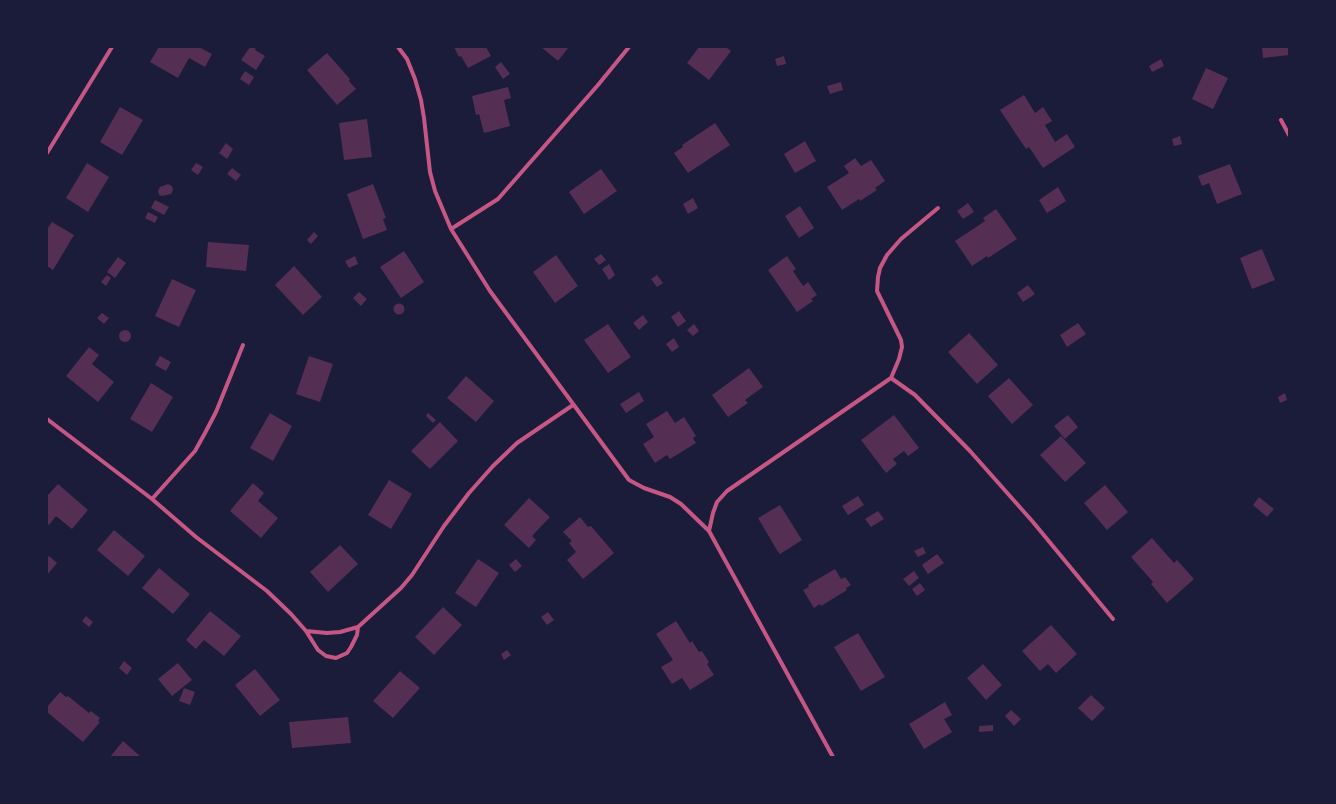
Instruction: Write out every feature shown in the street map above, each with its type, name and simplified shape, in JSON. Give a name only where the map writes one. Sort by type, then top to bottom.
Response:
[{"type":"street","points":[[47,153],[112,47]]},
{"type":"street","points":[[398,47],[407,59],[415,79],[423,112],[430,172],[435,191],[451,229],[490,291],[629,480],[644,488],[670,497],[681,504],[709,531],[833,757]]},
{"type":"street","points":[[451,229],[498,199],[593,91],[629,47]]},
{"type":"street","points":[[1281,120],[1289,135]]},
{"type":"street","points":[[709,531],[717,502],[727,491],[890,378],[899,359],[902,347],[901,340],[878,291],[879,273],[887,255],[897,244],[938,208]]},
{"type":"street","points":[[152,499],[195,451],[216,412],[242,345]]},
{"type":"street","points":[[890,378],[919,399],[970,451],[1113,619]]},
{"type":"street","points":[[306,631],[340,632],[358,627],[401,588],[412,575],[444,526],[469,493],[493,466],[517,444],[573,405]]},
{"type":"street","points":[[47,419],[152,499],[196,537],[266,591],[291,614],[306,631],[318,650],[326,656],[336,658],[347,653],[357,635],[358,627]]},
{"type":"building","points":[[159,47],[199,47],[212,54],[205,67],[189,58],[178,78],[150,62]]},
{"type":"building","points":[[250,47],[256,47],[255,50],[265,56],[256,70],[241,60]]},
{"type":"building","points":[[454,47],[486,47],[491,56],[468,68],[461,56],[459,57]]},
{"type":"building","points":[[541,47],[569,47],[558,61]]},
{"type":"building","points":[[699,47],[726,47],[731,51],[709,80],[687,63]]},
{"type":"building","points":[[1262,47],[1289,47],[1289,55],[1263,58]]},
{"type":"building","points":[[327,53],[350,79],[349,81],[356,89],[337,105],[307,70]]},
{"type":"building","points":[[784,56],[786,64],[777,66],[775,59]]},
{"type":"building","points":[[1161,59],[1164,66],[1152,72],[1149,66]]},
{"type":"building","points":[[501,62],[510,74],[503,79],[495,67]]},
{"type":"building","points":[[1206,68],[1228,78],[1213,109],[1192,99]]},
{"type":"building","points":[[245,71],[254,77],[249,85],[240,79]]},
{"type":"building","points":[[841,82],[843,90],[830,94],[827,86]]},
{"type":"building","points":[[508,87],[511,98],[504,100],[510,126],[484,133],[479,114],[476,115],[472,96]]},
{"type":"building","points":[[1024,95],[1035,113],[1043,107],[1052,121],[1045,125],[1055,142],[1067,134],[1075,147],[1043,168],[1029,147],[1026,149],[1000,110]]},
{"type":"building","points":[[120,107],[143,120],[122,155],[100,142]]},
{"type":"building","points":[[367,119],[372,157],[344,160],[339,123]]},
{"type":"building","points":[[715,123],[730,145],[688,173],[674,153],[683,147],[682,145]]},
{"type":"building","points":[[1180,136],[1182,144],[1174,146],[1172,139]]},
{"type":"building","points":[[805,141],[816,161],[795,173],[784,154]]},
{"type":"building","points":[[226,143],[233,149],[227,159],[219,153]]},
{"type":"building","points":[[855,158],[861,166],[871,160],[885,181],[875,188],[877,190],[842,210],[827,187],[849,173],[844,166]]},
{"type":"building","points":[[87,163],[109,177],[88,212],[66,198]]},
{"type":"building","points":[[196,163],[203,167],[198,175],[191,170]]},
{"type":"building","points":[[1230,164],[1242,194],[1217,204],[1209,183],[1202,186],[1198,176]]},
{"type":"building","points":[[232,168],[241,175],[236,181],[227,174]]},
{"type":"building","points":[[601,169],[617,191],[584,214],[569,192]]},
{"type":"building","points":[[168,184],[172,186],[173,190],[171,194],[162,196],[159,195],[158,191],[160,187]]},
{"type":"building","points":[[373,184],[386,218],[383,219],[387,230],[363,239],[347,194]]},
{"type":"building","points":[[1058,187],[1066,201],[1047,213],[1039,200]]},
{"type":"building","points":[[693,198],[698,208],[688,214],[683,204]]},
{"type":"building","points":[[155,200],[169,207],[164,215],[151,208]]},
{"type":"building","points":[[968,203],[974,212],[963,219],[957,211]]},
{"type":"building","points":[[800,206],[814,228],[799,238],[785,216]]},
{"type":"building","points":[[996,209],[1017,239],[988,258],[987,256],[972,266],[955,241],[985,221],[983,218]]},
{"type":"building","points":[[148,212],[158,217],[155,223],[145,218]]},
{"type":"building","points":[[52,222],[74,235],[53,270],[47,266],[47,229]]},
{"type":"building","points":[[314,232],[318,236],[311,244],[307,240]]},
{"type":"building","points":[[208,242],[249,245],[246,271],[206,267]]},
{"type":"building","points":[[1262,249],[1275,280],[1252,289],[1240,258]]},
{"type":"building","points":[[404,251],[424,282],[401,298],[380,267]]},
{"type":"building","points":[[601,254],[606,260],[599,265],[594,259]]},
{"type":"building","points":[[556,255],[578,286],[555,303],[533,272]]},
{"type":"building","points":[[355,256],[358,264],[349,268],[345,261]]},
{"type":"building","points":[[787,256],[796,269],[793,271],[803,286],[808,282],[817,295],[811,299],[813,301],[797,312],[768,270]]},
{"type":"building","points":[[118,257],[126,263],[115,278],[107,272]]},
{"type":"building","points":[[609,264],[615,275],[609,280],[602,269]]},
{"type":"building","points":[[294,266],[322,297],[303,315],[275,285]]},
{"type":"building","points":[[107,275],[111,278],[106,286],[101,282]]},
{"type":"building","points":[[657,275],[663,283],[657,287],[651,279]]},
{"type":"building","points":[[172,279],[196,290],[179,327],[155,316]]},
{"type":"building","points":[[1028,285],[1035,294],[1023,302],[1017,293]]},
{"type":"building","points":[[359,292],[367,299],[361,306],[353,298]]},
{"type":"building","points":[[397,304],[401,304],[403,305],[403,313],[397,314],[394,311],[394,307]]},
{"type":"building","points":[[679,311],[686,321],[678,327],[671,317]]},
{"type":"building","points":[[102,313],[109,318],[104,324],[97,318]]},
{"type":"building","points":[[643,315],[648,322],[639,330],[633,323]]},
{"type":"building","points":[[1078,323],[1086,334],[1067,347],[1060,335]]},
{"type":"building","points":[[608,324],[631,357],[608,373],[584,340]]},
{"type":"building","points":[[694,324],[699,331],[693,336],[687,330]]},
{"type":"building","points":[[125,330],[129,332],[131,336],[129,340],[125,342],[121,340],[119,336],[121,332]]},
{"type":"building","points":[[969,333],[998,365],[977,384],[948,352]]},
{"type":"building","points":[[674,338],[679,347],[672,352],[666,344]]},
{"type":"building","points":[[89,347],[99,355],[92,364],[114,382],[98,402],[66,376]]},
{"type":"building","points":[[160,356],[171,362],[166,371],[155,365]]},
{"type":"building","points":[[309,356],[333,364],[320,402],[296,394]]},
{"type":"building","points":[[749,368],[763,387],[745,400],[748,403],[728,417],[712,395]]},
{"type":"building","points":[[466,376],[494,401],[476,422],[447,398]]},
{"type":"building","points":[[1009,378],[1033,405],[1012,424],[988,396]]},
{"type":"building","points":[[151,383],[173,397],[152,432],[130,419]]},
{"type":"building","points":[[639,392],[644,401],[626,413],[620,404]]},
{"type":"building","points":[[1285,393],[1287,400],[1280,403],[1278,397]]},
{"type":"building","points":[[667,411],[675,423],[684,417],[696,436],[693,438],[696,443],[670,459],[667,455],[655,463],[643,444],[654,437],[646,424]]},
{"type":"building","points":[[270,413],[292,426],[273,461],[250,448]]},
{"type":"building","points":[[428,413],[436,420],[433,423],[426,416]]},
{"type":"building","points":[[894,415],[919,448],[908,456],[904,451],[893,459],[897,464],[886,473],[861,440]]},
{"type":"building","points":[[1068,415],[1078,427],[1065,439],[1054,426]]},
{"type":"building","points":[[440,422],[458,441],[430,469],[411,451]]},
{"type":"building","points":[[1061,436],[1086,463],[1065,482],[1040,455]]},
{"type":"building","points":[[389,480],[412,494],[391,529],[368,515]]},
{"type":"building","points":[[253,483],[264,493],[258,501],[278,518],[261,538],[230,511]]},
{"type":"building","points":[[58,484],[88,510],[72,529],[56,516],[49,525],[47,523],[47,496]]},
{"type":"building","points":[[1105,485],[1128,512],[1107,530],[1084,503]]},
{"type":"building","points":[[858,496],[864,505],[848,515],[842,506]]},
{"type":"building","points":[[1259,497],[1274,509],[1267,517],[1253,505]]},
{"type":"building","points":[[529,498],[550,517],[532,536],[536,540],[529,548],[504,525]]},
{"type":"building","points":[[780,505],[802,540],[780,554],[758,518]]},
{"type":"building","points":[[878,511],[884,519],[871,527],[865,519]]},
{"type":"building","points":[[580,517],[588,527],[591,526],[614,553],[583,579],[567,560],[576,552],[569,543],[572,541],[563,532]]},
{"type":"building","points":[[114,530],[145,556],[128,576],[97,550]]},
{"type":"building","points":[[1152,538],[1174,563],[1177,560],[1194,579],[1167,603],[1151,584],[1153,582],[1131,557]]},
{"type":"building","points":[[340,545],[358,564],[328,592],[310,572]]},
{"type":"building","points":[[923,547],[926,553],[918,557],[914,551]]},
{"type":"building","points":[[937,554],[944,563],[928,574],[922,565]]},
{"type":"building","points":[[49,556],[57,563],[47,575],[47,558]]},
{"type":"building","points":[[478,559],[499,573],[476,607],[455,593]]},
{"type":"building","points":[[516,559],[522,566],[515,572],[509,565]]},
{"type":"building","points":[[159,568],[190,594],[173,614],[142,588]]},
{"type":"building","points":[[835,569],[841,579],[845,577],[851,585],[846,588],[847,590],[821,606],[820,604],[814,608],[803,590],[809,587],[808,585]]},
{"type":"building","points":[[914,571],[919,578],[909,586],[903,579]]},
{"type":"building","points":[[920,583],[925,590],[917,596],[912,589]]},
{"type":"building","points":[[443,607],[462,625],[434,655],[415,637]]},
{"type":"building","points":[[210,611],[241,636],[224,656],[204,640],[196,649],[186,640]]},
{"type":"building","points":[[548,612],[554,620],[547,625],[541,617]]},
{"type":"building","points":[[86,616],[93,622],[89,627],[82,621]]},
{"type":"building","points":[[676,621],[690,643],[692,641],[699,652],[702,651],[709,662],[707,664],[714,675],[690,690],[682,678],[672,684],[661,667],[673,660],[656,634]]},
{"type":"building","points":[[1051,625],[1077,654],[1056,673],[1048,664],[1040,671],[1022,651]]},
{"type":"building","points":[[858,633],[885,677],[861,691],[834,647]]},
{"type":"building","points":[[507,650],[511,655],[504,660],[501,654]]},
{"type":"building","points":[[124,661],[132,668],[127,675],[119,668]]},
{"type":"building","points":[[178,663],[192,680],[172,696],[158,679]]},
{"type":"building","points":[[983,664],[1002,685],[986,700],[967,678]]},
{"type":"building","points":[[255,669],[280,700],[260,716],[235,685]]},
{"type":"building","points":[[400,671],[420,688],[393,718],[373,701]]},
{"type":"building","points":[[184,688],[195,692],[190,705],[179,701]]},
{"type":"building","points":[[60,692],[66,697],[68,696],[89,713],[91,711],[100,718],[98,721],[100,722],[83,742],[47,712],[47,707]]},
{"type":"building","points":[[1091,695],[1105,708],[1092,721],[1078,708]]},
{"type":"building","points":[[945,702],[952,715],[944,719],[952,732],[924,749],[909,724]]},
{"type":"building","points":[[1011,710],[1021,719],[1014,726],[1005,716]]},
{"type":"building","points":[[348,717],[351,743],[292,748],[289,722]]},
{"type":"building","points":[[993,725],[993,731],[979,732],[979,726]]},
{"type":"building","points":[[123,741],[141,757],[110,757]]}]
